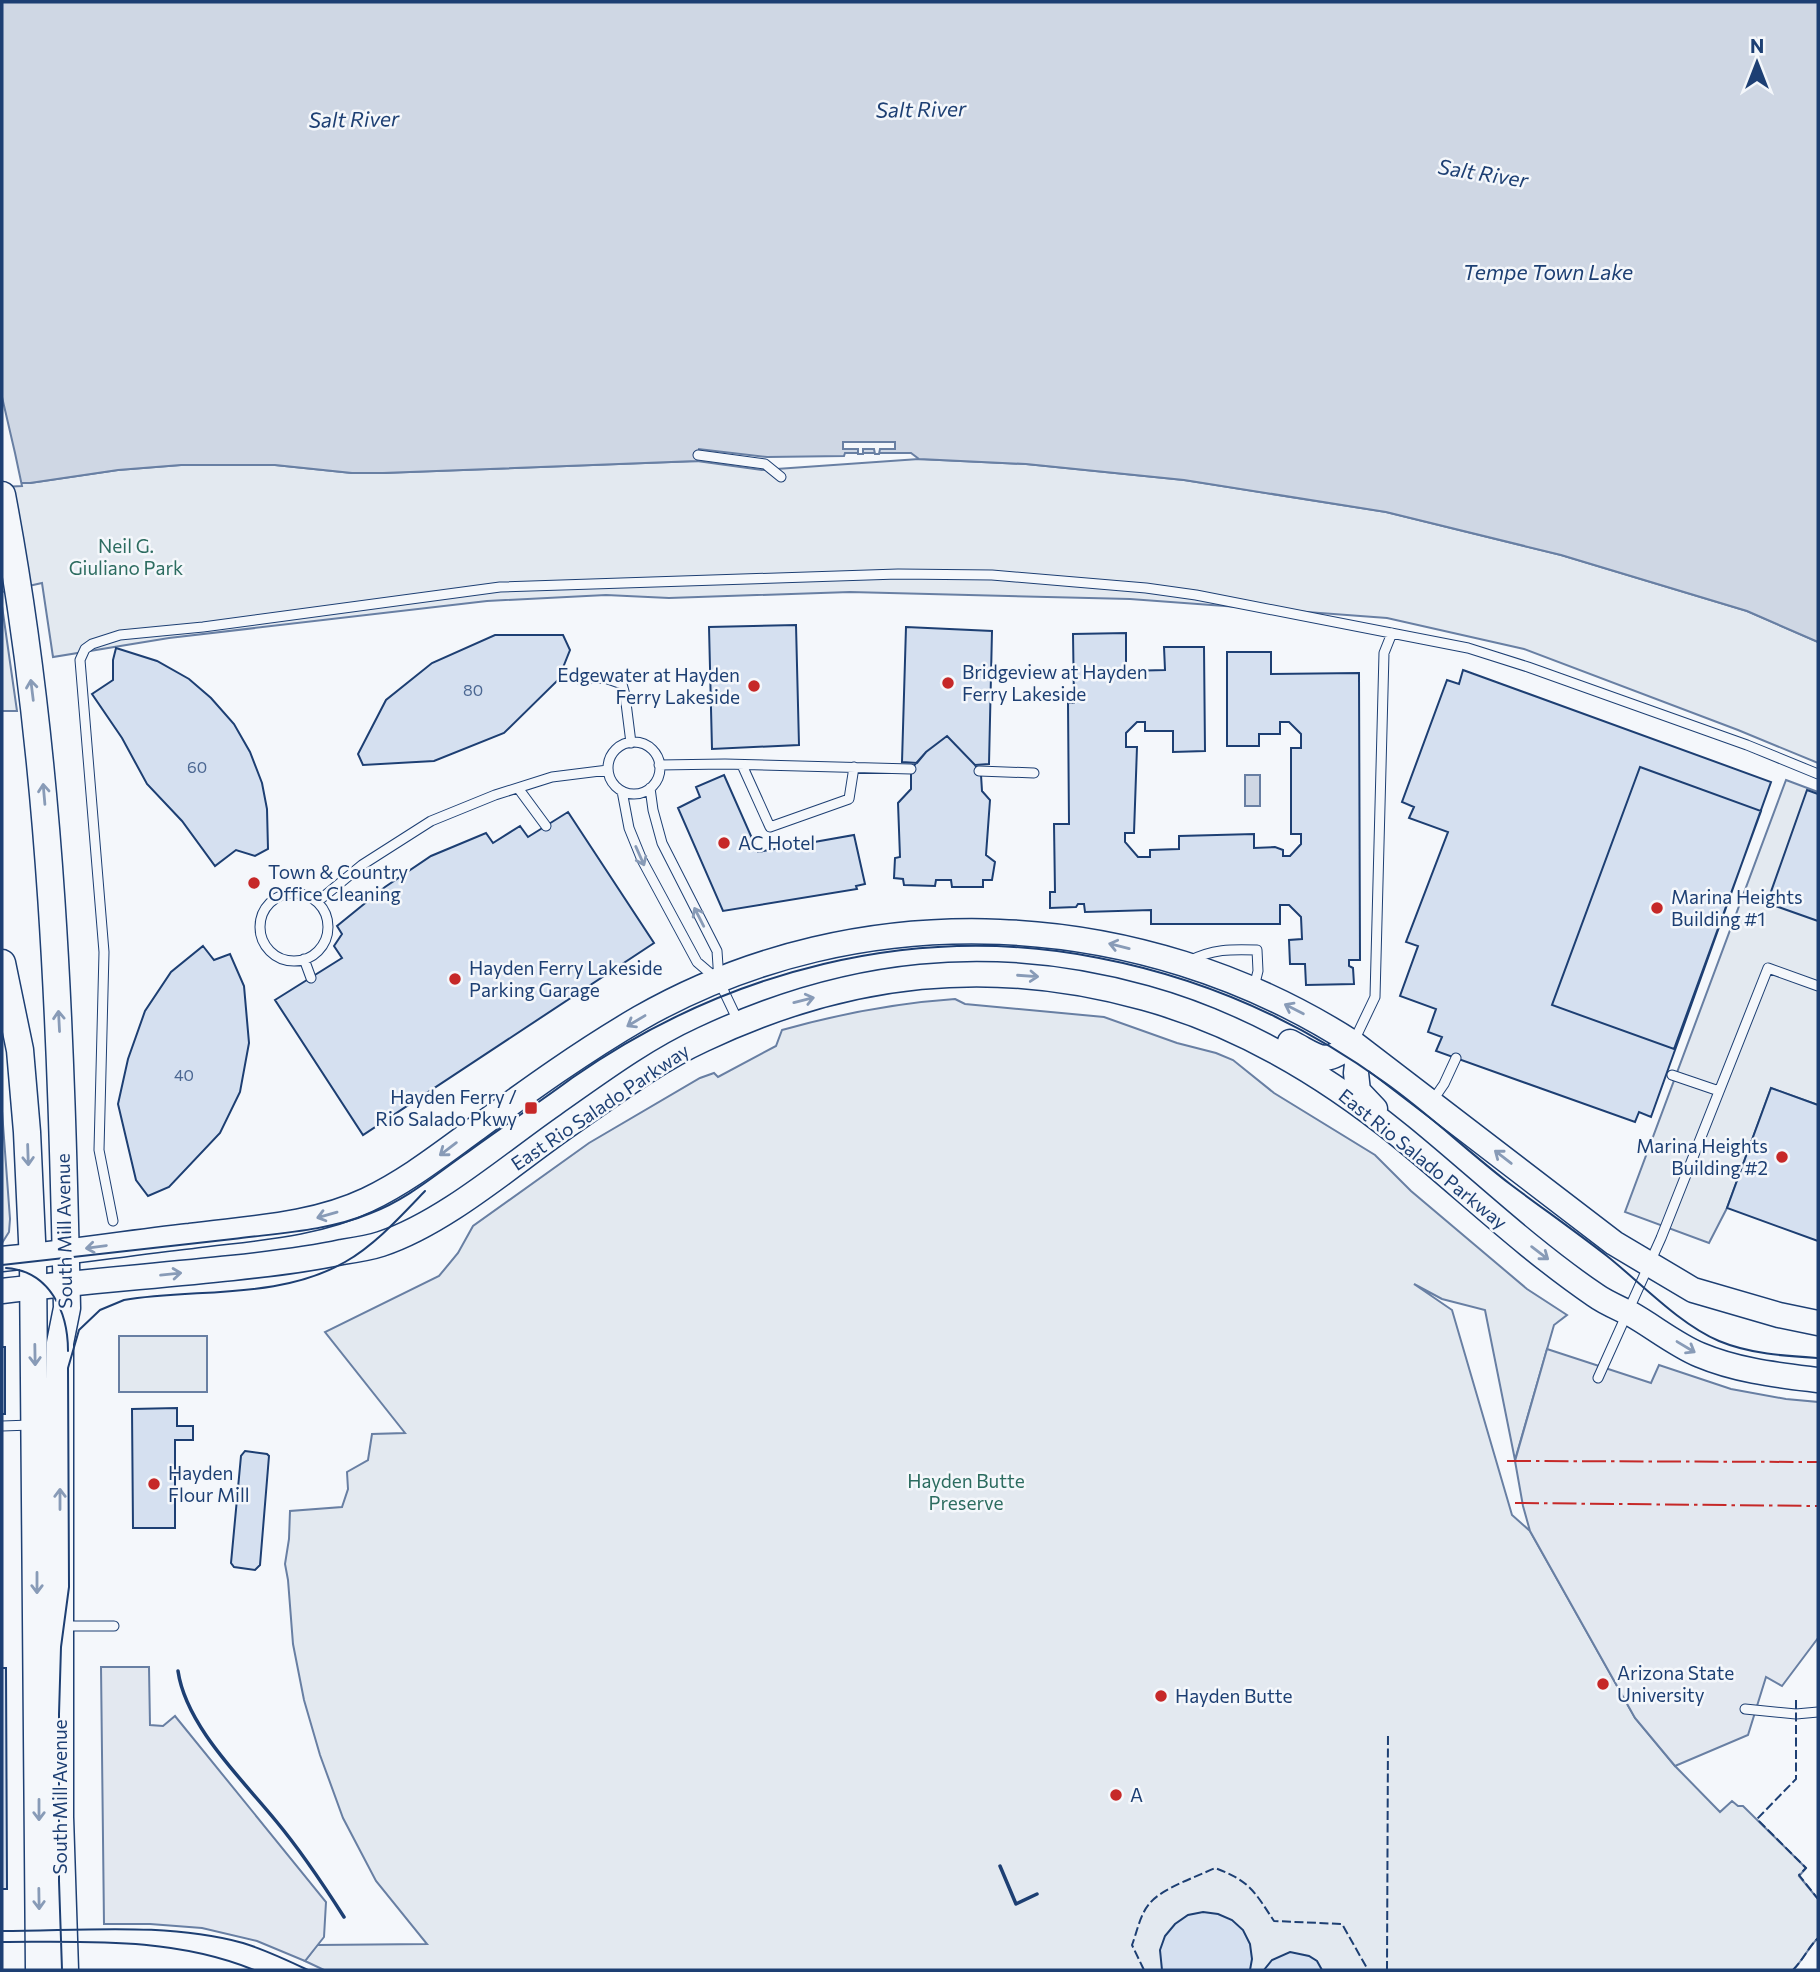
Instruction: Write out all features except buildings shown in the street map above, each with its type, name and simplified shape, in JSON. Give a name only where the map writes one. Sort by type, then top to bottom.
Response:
[{"type":"main road","name":"South Mill Avenue","points":[[2,495],[24,622],[40,757],[60,1022],[67,1285],[67,1308],[60,1343],[59,1626],[61,1890],[65,1970]]},
{"type":"main road","points":[[2,1259],[286,1224],[334,1213],[394,1185],[550,1075],[641,1017],[719,981],[778,959],[832,946],[917,933],[960,931],[1044,934],[1109,943],[1185,962],[1253,989],[1327,1026],[1353,1043],[1614,1243],[1648,1264],[1693,1290],[1779,1315],[1818,1323]]},
{"type":"main road","name":"South Mill Avenue","points":[[2,964],[20,1050],[33,1256],[39,1970]]},
{"type":"main road","name":"East Rio Salado Parkway","points":[[2,1291],[300,1261],[380,1245],[444,1213],[572,1122],[673,1055],[705,1038],[790,1004],[894,978],[936,974],[1003,974],[1092,984],[1199,1014],[1296,1063],[1334,1087],[1397,1133],[1517,1237],[1601,1299],[1628,1312],[1697,1354],[1758,1372],[1818,1380]]},
{"type":"main road","points":[[1199,1014],[1260,1026],[1318,1056],[1328,1058],[1334,1058],[1353,1043]]},
{"type":"main road","points":[[1353,1043],[1359,1091],[1397,1133]]},
{"type":"lane","points":[[698,455],[765,464],[781,477]]},
{"type":"lane","points":[[113,1221],[99,1150],[104,952],[80,660],[85,649],[92,644],[120,635],[500,587],[898,574],[992,575],[1146,588],[1242,603],[1468,648],[1747,745],[1818,774]]},
{"type":"lane","points":[[1353,1043],[1375,997],[1384,653],[1392,633]]},
{"type":"lane","points":[[579,679],[605,678],[622,684],[631,743]]},
{"type":"lane","points":[[622,791],[639,794],[650,788],[658,778],[656,754],[643,744],[631,743],[618,747],[612,753],[608,770],[610,779],[622,791],[629,828],[642,860],[697,962],[719,981]]},
{"type":"lane","points":[[659,765],[911,769]]},
{"type":"lane","points":[[742,765],[770,827],[849,799],[854,767]]},
{"type":"lane","points":[[317,902],[362,865],[431,821],[495,795],[552,777],[608,770]]},
{"type":"lane","points":[[979,771],[1034,773]]},
{"type":"lane","points":[[518,788],[546,826]]},
{"type":"lane","points":[[650,788],[662,843],[717,951],[719,981],[740,1024]]},
{"type":"lane","points":[[298,893],[317,902],[325,913],[327,934],[317,952],[304,959],[286,960],[268,949],[260,928],[267,906],[276,898],[298,893]]},
{"type":"lane","points":[[1185,962],[1207,952],[1223,949],[1257,950],[1258,971],[1253,989]]},
{"type":"lane","points":[[304,959],[311,978]]},
{"type":"lane","points":[[1598,1378],[1661,1238],[1768,968],[1818,986]]},
{"type":"lane","points":[[1432,1102],[1456,1058]]},
{"type":"lane","points":[[1672,1074],[1719,1091]]},
{"type":"lane","points":[[2,1426],[36,1425]]},
{"type":"lane","points":[[59,1626],[114,1626]]},
{"type":"lane","points":[[1745,1709],[1796,1714],[1818,1712]]},
{"type":"green space","name":"Neil G. Giuliano Park","points":[[919,459],[1026,464],[1184,480],[1386,512],[1561,555],[1747,611],[1818,642],[1818,763],[1524,649],[1387,618],[1130,599],[850,592],[669,598],[606,595],[487,601],[169,638],[53,657],[42,583],[2,592],[2,483],[30,483],[118,470],[181,465],[275,465],[352,473],[383,473],[697,461],[762,470]]},
{"type":"green space","points":[[2,606],[17,711],[2,711]]},
{"type":"green space","points":[[1786,780],[1818,792],[1818,1105],[1771,1088],[1727,1208],[1709,1243],[1625,1212]]},
{"type":"green space","name":"Hayden Butte Preserve","points":[[955,999],[965,1004],[1104,1017],[1233,1060],[1274,1093],[1375,1155],[1411,1191],[1527,1289],[1567,1315],[1554,1325],[1515,1460],[1485,1310],[1442,1299],[1414,1284],[1452,1310],[1512,1515],[1530,1531],[1635,1718],[1675,1766],[1720,1812],[1732,1801],[1743,1806],[1806,1868],[1799,1876],[1818,1899],[1818,1938],[1793,1970],[324,1970],[305,1961],[317,1945],[427,1944],[376,1881],[343,1818],[304,1700],[293,1644],[285,1564],[290,1511],[342,1507],[348,1489],[347,1472],[368,1460],[372,1434],[405,1433],[325,1332],[439,1276],[458,1253],[473,1226],[589,1143],[700,1078],[714,1073],[718,1077],[776,1046],[782,1030],[868,1010]]},
{"type":"green space","points":[[2,1111],[10,1219],[9,1232],[2,1243]]},
{"type":"green space","points":[[119,1336],[207,1336],[207,1392],[119,1392]]},
{"type":"shaded area","points":[[1547,1349],[1651,1383],[1659,1365],[1731,1389],[1818,1402],[1818,1638],[1782,1686],[1766,1677],[1748,1735],[1675,1766],[1635,1718],[1530,1531],[1515,1461]]},
{"type":"shaded area","points":[[101,1667],[149,1667],[150,1725],[163,1726],[175,1716],[326,1902],[324,1937],[305,1961],[257,1941],[202,1928],[104,1924]]},
{"type":"water","name":"Tempe Town Lake","points":[[2,2],[1818,2],[1818,642],[1747,611],[1561,555],[1386,512],[1184,480],[1026,464],[919,459],[911,453],[767,457],[699,449],[697,461],[383,473],[352,473],[275,465],[181,465],[118,470],[30,483],[2,483]]},
{"type":"water","points":[[1245,775],[1260,775],[1260,806],[1245,806]]},
{"type":"pier","points":[[2,397],[15,453],[22,486],[2,487]]},
{"type":"pier","points":[[843,442],[895,442],[895,449],[880,449],[879,454],[875,454],[874,449],[863,449],[863,454],[858,454],[858,449],[843,449]]},
{"type":"tram line","points":[[2,1265],[286,1233],[355,1219],[384,1208],[408,1194],[572,1078],[631,1041],[693,1009],[757,983],[824,964],[891,951],[960,946],[1030,948],[1099,958],[1175,977],[1248,1004],[1318,1039],[1400,1094],[1494,1171],[1607,1256],[1704,1334],[1755,1352],[1818,1358]]},
{"type":"tram line","points":[[62,1970],[59,1714],[61,1647],[69,1587],[68,1368],[79,1330],[100,1310],[124,1300],[265,1288],[320,1274],[367,1247],[425,1191]]},
{"type":"tram line","points":[[6,1268],[34,1277],[54,1296],[64,1322],[68,1351]]},
{"type":"tram line","points":[[2,1931],[123,1929],[184,1932],[243,1943],[308,1970]]},
{"type":"tram line","points":[[2,1942],[98,1942],[161,1947],[223,1959],[254,1970]]},
{"type":"fence","points":[[1796,1700],[1796,1779],[1757,1819],[1806,1868],[1799,1875],[1818,1899]]},
{"type":"fence","points":[[1387,1970],[1388,1733]]},
{"type":"fence","points":[[1144,1970],[1132,1945],[1147,1907],[1162,1893],[1215,1868],[1250,1888],[1274,1921],[1342,1924],[1368,1970]]},
{"type":"fence","points":[[1793,1970],[1818,1938]]},
{"type":"wall","points":[[178,1671],[183,1692],[204,1732],[294,1844],[344,1917]]},
{"type":"wall","points":[[1000,1866],[1016,1904],[1037,1894]]},
{"type":"power","points":[[1507,1461],[1818,1462]]},
{"type":"power","points":[[1515,1503],[1818,1506]]},
{"type":"place","name":"Bridgeview at Hayden Ferry Lakeside","points":[[948,683]]},
{"type":"place","name":"Edgewater at Hayden Ferry Lakeside","points":[[754,686]]},
{"type":"place","name":"AC Hotel","points":[[724,843]]},
{"type":"place","name":"Town & Country Office Cleaning","points":[[254,883]]},
{"type":"place","name":"Marina Heights Building #1","points":[[1657,908]]},
{"type":"place","name":"Hayden Ferry Lakeside Parking Garage","points":[[455,979]]},
{"type":"place","name":"Hayden Ferry / Rio Salado Pkwy","points":[[531,1108]]},
{"type":"place","name":"Marina Heights Building #2","points":[[1782,1157]]},
{"type":"place","name":"Hayden Flour Mill","points":[[154,1484]]},
{"type":"place","name":"Arizona State University","points":[[1603,1684]]},
{"type":"place","name":"Hayden Butte","points":[[1161,1696]]},
{"type":"place","name":"A","points":[[1116,1795]]},
{"type":"water label","name":"Salt River","points":[[921,110]]},
{"type":"water label","name":"Salt River","points":[[354,120]]},
{"type":"water label","name":"Salt River","points":[[1483,174]]}]
